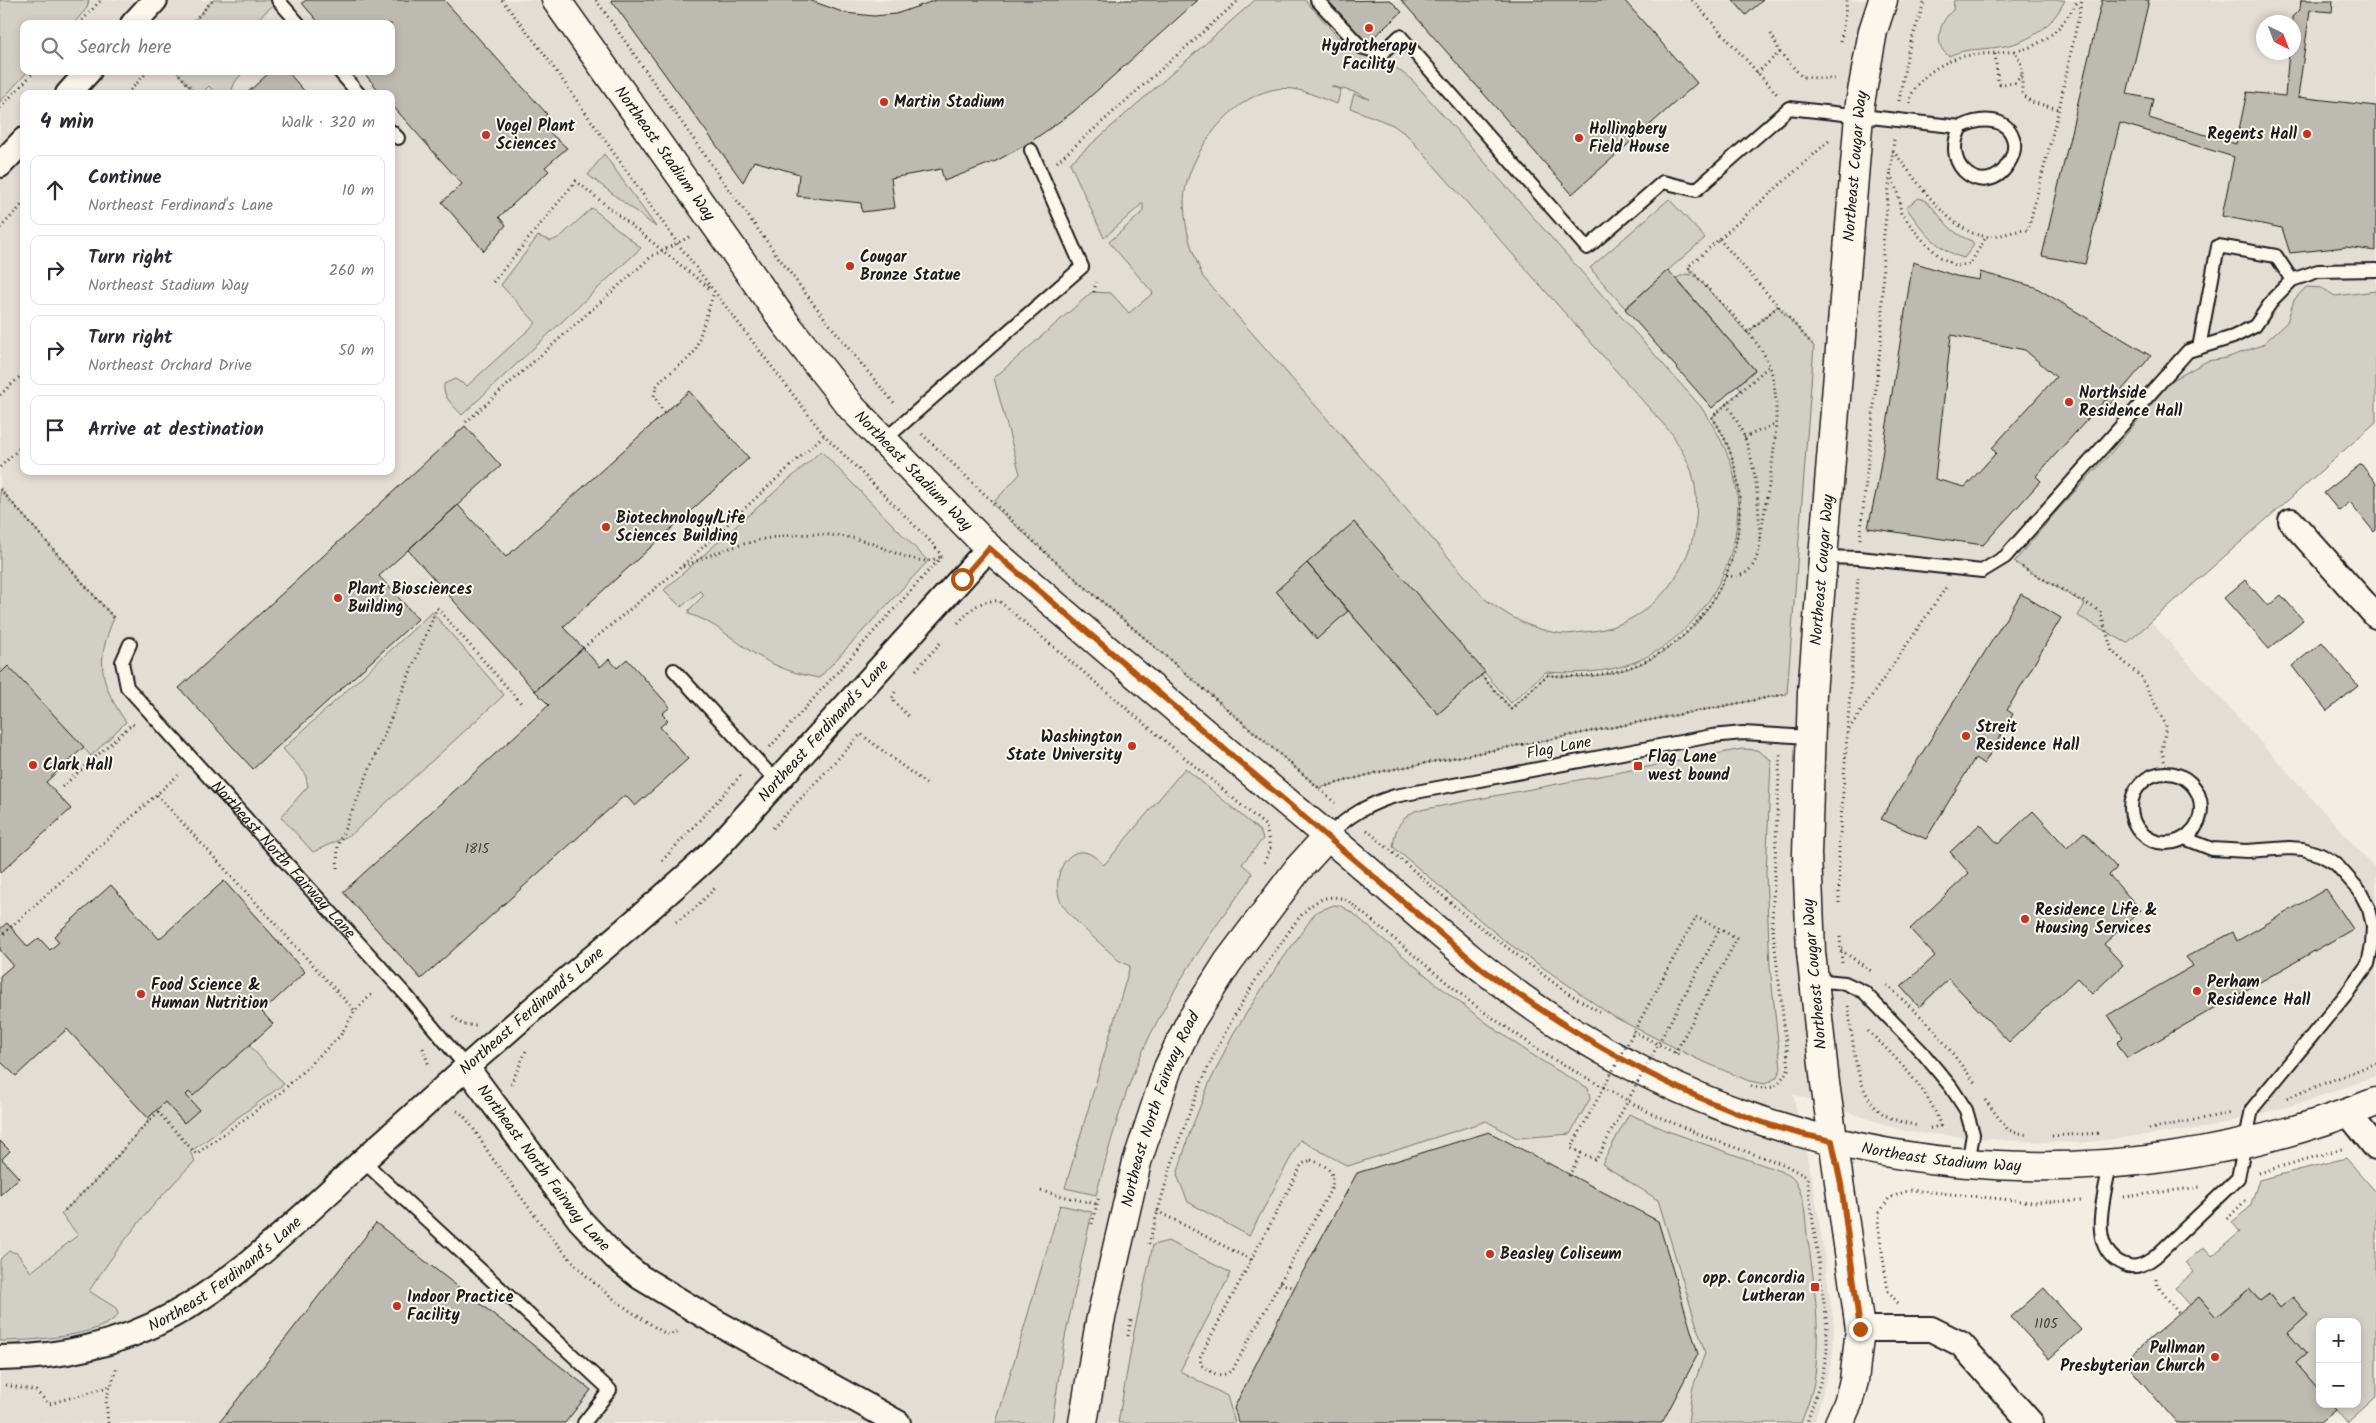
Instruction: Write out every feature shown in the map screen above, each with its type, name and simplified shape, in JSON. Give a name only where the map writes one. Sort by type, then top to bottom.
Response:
[{"type":"main road","name":"Northeast Stadium Way","points":[[556,0],[712,222],[786,324],[852,408],[989,548],[1482,969],[1554,1020],[1592,1044],[1652,1076],[1705,1100],[1774,1127],[1891,1155],[1968,1164],[2031,1167],[2110,1164],[2180,1156],[2245,1143],[2348,1113],[2376,1102]]},
{"type":"main road","name":"Northeast Cougar Way","points":[[1838,1423],[1848,1403],[1854,1381],[1860,1329],[1841,1184],[1832,1141],[1814,980],[1807,854],[1809,737],[1859,117],[1872,31],[1883,0]]},
{"type":"main road","name":"Northeast North Fairway Road","points":[[1083,1423],[1100,1322],[1137,1162],[1168,1068],[1190,1022],[1228,962],[1298,869],[1328,836]]},
{"type":"street","points":[[137,20],[155,0]]},
{"type":"street","points":[[72,90],[85,75]]},
{"type":"street","points":[[0,165],[20,144]]},
{"type":"street","points":[[2291,521],[2376,616]]},
{"type":"street","name":"Northeast Ferdinand's Lane","points":[[0,1358],[45,1356],[85,1349],[119,1339],[172,1316],[223,1282],[278,1238],[363,1160],[669,893],[714,851],[989,548]]},
{"type":"street","name":"Northeast North Fairway Lane","points":[[467,1068],[580,1220],[622,1262],[640,1277],[705,1316],[898,1423]]},
{"type":"street","points":[[2348,1113],[2376,1148]]},
{"type":"street","points":[[1860,1329],[1931,1330],[1947,1336],[1961,1344],[2031,1423]]},
{"type":"lane","points":[[278,0],[296,20]]},
{"type":"lane","points":[[1317,0],[1361,47],[1382,53],[1400,36],[1587,248],[1663,182],[1696,190],[1789,108],[1961,127],[1974,120],[1988,119],[2000,122],[2010,132],[2014,143],[2012,157],[2005,170],[1992,179],[1978,180],[1968,174],[1959,165],[1954,152],[1954,139],[1961,127]]},
{"type":"lane","points":[[342,75],[355,90]]},
{"type":"lane","points":[[883,441],[1082,267],[1031,150]]},
{"type":"lane","points":[[2199,348],[2218,246],[2276,256],[2292,280]]},
{"type":"lane","points":[[1824,557],[1859,558],[1982,571],[2005,557],[2188,351],[2233,337],[2255,326],[2274,298],[2292,280],[2318,271],[2376,270]]},
{"type":"lane","name":"Northeast North Fairway Lane","points":[[130,644],[122,662],[126,687],[406,995],[467,1068]]},
{"type":"lane","points":[[674,670],[776,782]]},
{"type":"lane","name":"Flag Lane","points":[[1328,836],[1350,815],[1377,801],[1395,796],[1712,736],[1743,733],[1809,737]]},
{"type":"lane","points":[[2110,1164],[2101,1227],[2104,1248],[2110,1256],[2126,1266],[2142,1265],[2156,1256],[2192,1224],[2238,1178],[2252,1109],[2368,964],[2373,926],[2368,909],[2359,890],[2335,863],[2321,855],[2289,848],[2247,851],[2212,849],[2189,840],[2199,818],[2199,798],[2187,780],[2167,773],[2156,774],[2145,780],[2137,788],[2132,799],[2130,812],[2134,824],[2141,833],[2151,840],[2163,843],[2175,842],[2191,832]]},
{"type":"lane","points":[[1814,980],[1845,983],[1864,992],[1876,1002],[1922,1052],[1951,1087],[1966,1110],[1973,1134],[1968,1164]]},
{"type":"lane","points":[[363,1160],[610,1390],[584,1423]]},
{"type":"path","points":[[82,20],[100,0]]},
{"type":"path","points":[[195,20],[213,0]]},
{"type":"path","points":[[502,0],[542,51],[678,244],[824,434],[932,543],[942,556]]},
{"type":"path","points":[[596,0],[738,202],[850,353],[908,420],[961,474],[1049,556],[1474,922],[1566,992],[1603,1014]]},
{"type":"path","points":[[1056,163],[1239,0]]},
{"type":"path","points":[[1692,0],[1789,108]]},
{"type":"path","points":[[1840,44],[1847,0]]},
{"type":"path","points":[[1925,0],[1908,50],[1898,103],[1910,103],[1915,88],[1943,65],[1961,57],[2028,49],[2041,42],[2069,18],[2078,0]]},
{"type":"path","points":[[1771,34],[1780,52],[1802,77],[1835,79]]},
{"type":"path","points":[[2015,51],[2023,74],[2022,89],[2025,98],[2031,102],[2058,109]]},
{"type":"path","points":[[1757,73],[1780,52]]},
{"type":"path","points":[[1995,54],[2000,84],[2015,83],[2023,74]]},
{"type":"path","points":[[1832,114],[1836,70]]},
{"type":"path","points":[[0,108],[31,75]]},
{"type":"path","points":[[131,90],[144,75]]},
{"type":"path","points":[[179,75],[193,90]]},
{"type":"path","points":[[1839,910],[1839,849],[1859,558],[1882,330],[1883,244],[1896,121]]},
{"type":"path","points":[[1726,576],[1737,576],[1751,570],[1757,559],[1775,425],[1777,404],[1775,381],[1760,348],[1688,267],[1832,138],[1830,148]]},
{"type":"path","points":[[1890,173],[1898,192],[1900,213],[1940,257],[1956,266],[1970,264],[1986,236]]},
{"type":"path","points":[[494,282],[576,181],[714,292]]},
{"type":"path","points":[[466,422],[652,256],[678,244],[738,202]]},
{"type":"path","points":[[0,228],[20,207]]},
{"type":"path","points":[[1719,239],[1814,346],[1815,343]]},
{"type":"path","points":[[1094,292],[1098,276]]},
{"type":"path","points":[[664,413],[654,396],[656,387],[695,350],[714,292]]},
{"type":"path","points":[[1747,333],[1778,306]]},
{"type":"path","points":[[1481,675],[1511,709],[1547,675],[1580,678],[1612,673],[1644,662],[1671,645],[1698,622],[1718,594],[1732,563],[1740,531],[1740,497],[1734,465],[1723,433],[1712,417],[1769,366]]},
{"type":"path","points":[[0,395],[20,377]]},
{"type":"path","points":[[1726,404],[1744,436],[1756,473],[1760,540]]},
{"type":"path","points":[[1744,436],[1775,425]]},
{"type":"path","points":[[583,648],[679,569],[824,434]]},
{"type":"path","points":[[0,467],[20,448]]},
{"type":"path","points":[[0,489],[114,618]]},
{"type":"path","points":[[679,569],[708,555],[746,542],[794,535],[833,535],[856,538],[928,561],[942,556]]},
{"type":"path","points":[[661,862],[757,760],[942,556]]},
{"type":"path","points":[[2005,557],[2100,611],[2112,651],[2142,677],[2166,726],[2162,751],[2167,773]]},
{"type":"path","points":[[1848,731],[1944,593],[1954,568]]},
{"type":"path","points":[[955,627],[977,604],[987,600],[999,601],[1266,826],[1270,848],[1262,868]]},
{"type":"path","points":[[337,868],[338,845],[437,608],[521,703]]},
{"type":"path","points":[[912,674],[943,640]]},
{"type":"path","points":[[1748,1085],[1770,1088],[1779,1085],[1789,1068],[1772,922],[1781,735],[1788,684]]},
{"type":"path","points":[[899,688],[892,698],[910,717]]},
{"type":"path","points":[[1319,788],[1379,772],[1787,694]]},
{"type":"path","points":[[62,787],[132,724],[139,731]]},
{"type":"path","points":[[0,937],[178,775]]},
{"type":"path","points":[[157,795],[355,1011]]},
{"type":"path","points":[[1146,1252],[1182,1127],[1201,1078],[1222,1034],[1255,979],[1307,908],[1322,898],[1338,896],[1347,900],[1474,1005],[1558,1062],[1652,1114],[1708,1138],[1785,1165],[1807,1177],[1828,1325],[1827,1352],[1822,1376],[1807,1423]]},
{"type":"path","points":[[1676,1053],[1737,939],[1720,929],[1696,917],[1571,1148],[1596,1160],[1720,929]]},
{"type":"path","points":[[1840,930],[1845,983],[1861,1087],[1870,1100],[1884,1114],[1897,1121],[1927,1129],[1940,1126],[1938,1116],[1906,1070],[1868,1031]]},
{"type":"path","points":[[1841,950],[1877,976]]},
{"type":"path","points":[[1884,982],[1932,1027],[1977,1086]]},
{"type":"path","points":[[65,1210],[104,1172],[128,1143],[158,1112],[196,1154],[279,1094],[340,1036],[355,1011],[374,992]]},
{"type":"path","points":[[448,1012],[463,1025],[473,1026],[482,1023]]},
{"type":"path","points":[[1626,1028],[1684,1057]]},
{"type":"path","points":[[418,1042],[423,1048],[429,1066]]},
{"type":"path","points":[[2140,1131],[2252,1109],[2311,1090],[2376,1062]]},
{"type":"path","points":[[1981,1093],[2000,1122],[2008,1130],[2014,1134],[2032,1136]]},
{"type":"path","points":[[451,1111],[463,1114],[488,1154],[564,1250],[591,1280],[642,1320],[668,1335],[683,1330]]},
{"type":"path","points":[[2042,1137],[2106,1133]]},
{"type":"path","points":[[1907,1304],[1895,1301],[1888,1291],[1878,1224],[1880,1212],[1889,1198],[1910,1190],[2032,1202],[2104,1199],[2203,1186],[2258,1174],[2346,1148],[2353,1149]]},
{"type":"path","points":[[1569,1176],[1582,1154]]},
{"type":"path","points":[[1311,1160],[1326,1166],[1333,1177],[1330,1189],[1280,1283],[1233,1370],[1228,1374],[1215,1374],[1201,1365],[1200,1357],[1251,1260],[1302,1164],[1311,1160]]},
{"type":"path","points":[[2256,1181],[2258,1174]]},
{"type":"path","points":[[1091,1231],[1096,1204],[1102,1187]]},
{"type":"path","points":[[1041,1191],[1096,1204]]},
{"type":"path","points":[[2226,1220],[2241,1208],[2250,1195]]},
{"type":"path","points":[[1157,1211],[1251,1260]]},
{"type":"path","points":[[2158,1275],[2156,1286],[2179,1314]]},
{"type":"path","points":[[1280,1283],[1294,1288]]},
{"type":"path","points":[[1126,1345],[1131,1318]]},
{"type":"path","points":[[108,1423],[106,1400],[116,1367],[124,1362]]},
{"type":"path","points":[[0,1385],[16,1386],[36,1391],[49,1404],[111,1386]]},
{"type":"shaded area","name":"Washington State University","points":[[0,0],[2376,0],[2376,422],[2151,622],[2376,869],[2376,1076],[2301,1103],[2210,1127],[2081,1143],[2015,1141],[1908,1132],[1793,1094],[1815,1193],[1834,1325],[1833,1356],[1814,1423],[0,1423]]},
{"type":"shaded area","points":[[0,0],[89,0],[87,8],[76,20],[20,20],[20,75],[24,75],[0,102]]},
{"type":"shaded area","points":[[213,0],[279,0],[259,20],[195,20]]},
{"type":"shaded area","points":[[1255,0],[1305,0],[1344,44],[1387,61],[1412,80],[1701,407],[1718,434],[1731,464],[1737,493],[1737,521],[1732,550],[1722,577],[1707,603],[1689,625],[1667,644],[1642,659],[1630,664],[1594,672],[1545,672],[1511,703],[1354,523],[1276,591],[1316,639],[1348,611],[1438,714],[1481,675],[1511,708],[1547,675],[1579,677],[1603,675],[1650,659],[1683,636],[1709,606],[1728,571],[1738,533],[1739,493],[1731,454],[1712,417],[1741,390],[1738,385],[1755,370],[1676,278],[1686,274],[1691,275],[1688,267],[1747,333],[1778,306],[1814,346],[1787,694],[1379,772],[1319,788],[1049,556],[992,504],[1020,474],[994,378],[1092,292],[1111,293],[1129,313],[1153,293],[1109,242],[1143,212],[1143,203],[1104,238],[1070,163]],"holes":[[[1331,86],[1358,93],[1369,99],[1354,94],[1350,108],[1393,125],[1407,135],[1673,435],[1686,458],[1692,473],[1697,501],[1695,528],[1687,554],[1675,578],[1657,599],[1636,616],[1611,627],[1560,634],[1527,625],[1485,599],[1203,277],[1190,241],[1184,203],[1187,184],[1194,164],[1205,144],[1219,125],[1235,109],[1254,97],[1273,90],[1298,90],[1337,104],[1341,90]]]},
{"type":"shaded area","points":[[1954,0],[2065,0],[2059,11],[2044,28],[2025,40],[2003,46],[1964,51],[1949,56],[1944,52],[1939,40],[1944,20],[1953,10]]},
{"type":"shaded area","points":[[179,75],[241,75],[232,90],[212,90],[209,86],[205,90],[193,90]]},
{"type":"shaded area","points":[[604,154],[656,227],[588,175]]},
{"type":"shaded area","points":[[1919,198],[1930,205],[1954,231],[1972,241],[1974,245],[1964,258],[1938,245],[1906,207]]},
{"type":"shaded area","points":[[1669,199],[1705,238],[1625,308],[1590,268]]},
{"type":"shaded area","points":[[592,208],[641,248],[462,415],[447,397],[444,384],[455,379],[467,386],[536,323],[501,285],[538,236],[551,241],[560,237]]},
{"type":"shaded area","points":[[2306,287],[2322,288],[2335,296],[2376,291],[2376,422],[2127,643],[2078,616],[2085,604],[2014,562],[2056,512],[2109,455],[2171,381],[2207,361],[2226,358],[2262,345],[2287,322],[2294,300]]},
{"type":"shaded area","points":[[821,451],[928,561],[819,678],[794,672],[770,663],[715,626],[689,614],[689,610],[704,595],[700,591],[681,607],[664,590]]},
{"type":"shaded area","points":[[0,489],[114,618],[104,647],[103,672],[110,696],[126,722],[91,756],[8,667],[0,674]]},
{"type":"shaded area","points":[[432,612],[504,695],[352,834],[313,852],[281,817],[308,786],[305,773],[283,749]]},
{"type":"shaded area","points":[[1742,749],[1757,750],[1771,760],[1766,874],[1770,967],[1781,1069],[1776,1078],[1765,1084],[1749,1081],[1697,1059],[1614,1017],[1505,941],[1393,847],[1399,826],[1405,818],[1415,811]]},
{"type":"shaded area","points":[[1185,768],[1260,831],[1263,839],[1242,864],[1252,873],[1248,882],[1189,966],[1163,1011],[1140,1057],[1121,1108],[1096,1195],[1065,1188],[1130,966],[1118,960],[1065,909],[1058,895],[1058,878],[1064,862],[1070,856],[1077,853],[1088,853],[1104,865]]},
{"type":"shaded area","points":[[1334,905],[1341,906],[1354,914],[1438,985],[1495,1029],[1556,1070],[1588,1088],[1590,1099],[1570,1134],[1517,1138],[1486,1121],[1348,1166],[1300,1140],[1249,1236],[1188,1202],[1177,1175],[1190,1132],[1208,1086],[1233,1034],[1265,984],[1316,912]]},
{"type":"shaded area","points":[[249,1045],[284,1084],[190,1152],[195,1161],[152,1207],[113,1256],[89,1291],[116,1308],[118,1314],[110,1322],[81,1333],[45,1339],[0,1341],[0,1259],[9,1251],[17,1253],[31,1272],[78,1235],[61,1214],[104,1172],[148,1121],[148,1118],[165,1102],[184,1123],[186,1095]]},
{"type":"shaded area","points":[[1629,1114],[1668,1131],[1780,1171],[1790,1176],[1796,1182],[1802,1196],[1804,1209],[1817,1322],[1817,1357],[1814,1381],[1810,1399],[1801,1423],[1688,1423],[1692,1390],[1705,1353],[1658,1200],[1602,1164]]},
{"type":"shaded area","points":[[2346,1158],[2376,1192],[2376,1397],[2347,1423],[2334,1408],[2361,1408],[2361,1318],[2316,1318],[2316,1386],[2296,1363],[2306,1354],[2288,1333],[2308,1315],[2293,1298],[2280,1308],[2269,1294],[2260,1301],[2249,1289],[2216,1317],[2199,1297],[2190,1305],[2175,1288],[2194,1272],[2186,1262],[2204,1247],[2212,1256],[2240,1232],[2232,1222],[2250,1207],[2259,1180]]},
{"type":"shaded area","points":[[1060,1205],[1092,1212],[1064,1342],[1052,1423],[996,1423]]},
{"type":"shaded area","points":[[1168,1241],[1231,1273],[1180,1371],[1227,1396],[1235,1423],[1118,1423],[1134,1332],[1153,1245]]},
{"type":"building","name":"Vogel Plant Sciences","points":[[306,0],[444,0],[547,114],[539,123],[567,148],[545,167],[549,171],[499,217],[506,225],[484,251],[442,202],[462,184],[395,109],[395,90],[379,90],[365,75],[395,75],[395,20],[317,20],[302,3]]},
{"type":"building","name":"Martin Stadium","points":[[611,0],[809,0],[845,13],[874,16],[896,14],[936,0],[1198,0],[1073,112],[1029,143],[996,161],[944,181],[941,169],[891,178],[895,208],[862,212],[861,203],[797,196],[799,174],[754,161],[743,182]]},
{"type":"building","name":"Hydrotherapy Facility","points":[[1390,0],[1402,12],[1367,43],[1328,1]]},
{"type":"building","name":"Hollingbery Field House","points":[[1401,0],[1624,0],[1697,83],[1572,194]]},
{"type":"building","points":[[1733,0],[1763,0],[1746,15]]},
{"type":"building","name":"Regents Hall","points":[[2102,0],[2149,0],[2127,94],[2153,99],[2149,118],[2236,144],[2247,92],[2285,96],[2288,60],[2301,60],[2301,15],[2294,15],[2300,9],[2301,0],[2333,0],[2332,12],[2310,10],[2298,97],[2376,106],[2376,251],[2346,247],[2290,253],[2282,228],[2222,216],[2234,157],[2120,123],[2085,264],[2042,256]]},
{"type":"building","points":[[267,75],[290,75],[304,90],[250,90]]},
{"type":"building","name":"Northside Residence Hall","points":[[1913,262],[1956,276],[1979,280],[1980,272],[2035,287],[2151,356],[2110,404],[2105,400],[2036,476],[2041,481],[1983,545],[1868,528],[1877,487]],"holes":[[[1951,335],[2025,350],[2056,377],[1992,448],[1996,453],[1965,487],[1935,479]]]},
{"type":"building","points":[[1668,270],[1755,370],[1712,408],[1625,309]]},
{"type":"building","name":"Biotechnology/Life Sciences Building","points":[[689,391],[749,458],[563,627],[583,648],[535,691],[408,550],[458,505],[506,557]]},
{"type":"building","name":"Plant Biosciences Building","points":[[465,426],[501,466],[379,576],[418,619],[253,769],[179,688]]},
{"type":"building","points":[[2361,464],[2376,483],[2376,530],[2374,532],[2350,502],[2339,511],[2324,493]]},
{"type":"building","points":[[1354,522],[1485,672],[1438,714],[1307,563]]},
{"type":"building","points":[[1307,563],[1348,611],[1317,639],[1276,591]]},
{"type":"building","points":[[2245,580],[2268,606],[2281,595],[2303,620],[2269,649],[2224,598]]},
{"type":"building","name":"Streit Residence Hall","points":[[2021,594],[2061,618],[2007,710],[2013,714],[1984,764],[1975,758],[1926,839],[1881,819]]},
{"type":"building","points":[[2322,642],[2358,686],[2327,711],[2292,666]]},
{"type":"building","points":[[583,648],[600,667],[609,659],[617,668],[627,659],[670,707],[662,714],[668,720],[660,727],[688,759],[635,806],[625,795],[421,979],[343,892],[549,705],[535,691]]},
{"type":"building","name":"Clark Hall","points":[[8,666],[84,747],[46,782],[71,809],[0,873],[0,674]]},
{"type":"building","name":"Residence Life & Housing Services","points":[[2033,811],[2067,848],[2084,832],[2117,868],[2109,875],[2141,910],[2104,944],[2123,965],[2092,994],[2077,978],[2009,1042],[1949,979],[1919,1007],[1901,987],[1935,956],[1910,929],[1969,873],[1950,852],[1980,824],[1998,844]]},
{"type":"building","name":"Food Science & Human Nutrition","points":[[224,881],[305,972],[262,1012],[273,1024],[193,1096],[189,1092],[186,1095],[199,1110],[184,1123],[165,1102],[148,1118],[67,1029],[16,1076],[0,1061],[0,976],[13,965],[0,950],[0,929],[7,923],[28,947],[39,938],[50,950],[59,942],[54,936],[111,885],[159,939]]},
{"type":"building","name":"Perham Residence Hall","points":[[2326,889],[2353,929],[2127,1058],[2117,1043],[2123,1037],[2108,1015],[2193,966],[2186,957],[2233,932],[2237,941]]},
{"type":"building","name":"Beasley Coliseum","points":[[1489,1132],[1658,1221],[1698,1354],[1662,1423],[1239,1423],[1234,1408],[1294,1288],[1357,1173]]},
{"type":"building","points":[[0,1141],[10,1151],[2,1159],[19,1178],[0,1195]]},
{"type":"building","name":"Indoor Practice Facility","points":[[376,1223],[591,1390],[565,1423],[219,1423]]},
{"type":"building","points":[[2044,1288],[2081,1330],[2049,1359],[2011,1317]]},
{"type":"building","name":"Pullman Presbyterian Church","points":[[2249,1289],[2260,1301],[2269,1294],[2280,1308],[2293,1297],[2308,1315],[2288,1333],[2306,1354],[2296,1363],[2316,1386],[2316,1408],[2334,1408],[2336,1410],[2320,1423],[2177,1423],[2124,1361],[2199,1297],[2216,1317]]},
{"type":"place","name":"Hydrotherapy Facility","points":[[1369,28]]},
{"type":"place","name":"Martin Stadium","points":[[884,102]]},
{"type":"place","name":"Regents Hall","points":[[2307,134]]},
{"type":"place","name":"Vogel Plant Sciences","points":[[486,135]]},
{"type":"place","name":"Hollingbery Field House","points":[[1579,138]]},
{"type":"place","name":"Cougar Bronze Statue","points":[[850,266]]},
{"type":"place","name":"Northside Residence Hall","points":[[2069,402]]},
{"type":"place","name":"Biotechnology/Life Sciences Building","points":[[606,527]]},
{"type":"place","name":"Plant Biosciences Building","points":[[338,598]]},
{"type":"place","name":"Streit Residence Hall","points":[[1966,736]]},
{"type":"place","name":"Washington State University","points":[[1132,746]]},
{"type":"place","name":"Clark Hall","points":[[33,765]]},
{"type":"place","name":"Flag Lane west bound","points":[[1638,766]]},
{"type":"place","name":"Residence Life & Housing Services","points":[[2025,919]]},
{"type":"place","name":"Perham Residence Hall","points":[[2197,991]]},
{"type":"place","name":"Food Science & Human Nutrition","points":[[141,994]]},
{"type":"place","name":"Beasley Coliseum","points":[[1490,1254]]},
{"type":"place","name":"opp. Concordia Lutheran","points":[[1815,1287]]},
{"type":"place","name":"Indoor Practice Facility","points":[[397,1306]]},
{"type":"place","name":"Pullman Presbyterian Church","points":[[2215,1357]]},
{"type":"route","points":[[962,579],[989,548],[1482,969],[1554,1020],[1592,1044],[1668,1084],[1774,1127],[1832,1141],[1841,1184],[1860,1329]]}]
